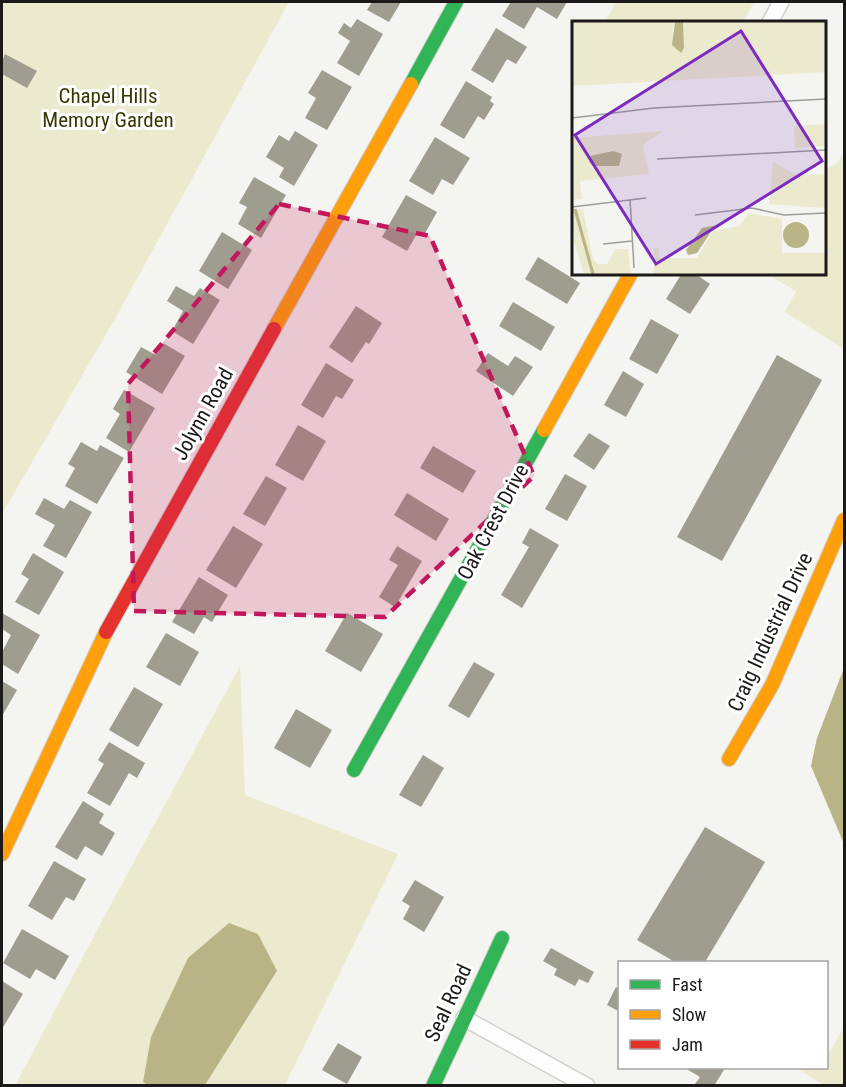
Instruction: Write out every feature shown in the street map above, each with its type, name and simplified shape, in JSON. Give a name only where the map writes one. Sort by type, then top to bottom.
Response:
[{"type":"street","name":"Jolynn Road","points":[[2,854],[104,636],[456,2]]},
{"type":"street","points":[[771,21],[781,2]]},
{"type":"street","name":"Oak Crest Drive","points":[[354,770],[442,616],[630,274]]},
{"type":"street","name":"Craig Industrial Drive","points":[[729,759],[772,685],[844,520]]},
{"type":"street","name":"Seal Road","points":[[433,1086],[502,939]]},
{"type":"street","points":[[464,1018],[587,1086]]},
{"type":"highlighted area","points":[[279,204],[430,236],[534,476],[385,617],[134,611],[128,384]]},
{"type":"green space","name":"Chapel Hills Memory Garden","points":[[2,2],[289,2],[116,317],[2,514]]},
{"type":"green space","points":[[616,2],[754,2],[744,21],[606,21]]},
{"type":"green space","points":[[844,152],[844,349],[785,312],[796,291],[767,274],[825,274],[825,169],[839,162]]},
{"type":"green space","points":[[240,666],[245,795],[398,854],[285,1085],[205,1085],[277,972],[229,923],[188,959],[151,1037],[143,1082],[148,1085],[15,1086],[103,919]]},
{"type":"green space","points":[[844,1027],[844,1085],[824,1085],[798,1069],[828,1069],[828,1054]]},
{"type":"shaded area","points":[[844,668],[844,844],[811,766],[817,738]]},
{"type":"shaded area","points":[[229,923],[258,934],[277,971],[205,1085],[148,1085],[143,1082],[151,1037],[188,958]]},
{"type":"building","points":[[372,2],[401,2],[389,22],[367,10]]},
{"type":"building","points":[[511,2],[567,2],[557,19],[537,7],[524,29],[502,16]]},
{"type":"building","points":[[357,19],[383,34],[359,76],[337,63],[350,41],[338,33],[344,23],[351,28]]},
{"type":"building","points":[[496,28],[527,47],[516,64],[507,59],[493,83],[471,70]]},
{"type":"building","points":[[5,54],[37,71],[27,88],[2,74],[2,61]]},
{"type":"building","points":[[322,70],[352,87],[327,130],[305,118],[316,98],[308,93]]},
{"type":"building","points":[[466,81],[492,97],[490,101],[494,104],[484,120],[478,116],[464,139],[440,125]]},
{"type":"building","points":[[295,131],[318,145],[294,186],[279,177],[284,168],[266,157],[279,135],[289,141]]},
{"type":"building","points":[[435,137],[470,158],[453,185],[442,179],[433,195],[409,181]]},
{"type":"building","points":[[254,177],[286,195],[261,238],[238,224],[247,207],[239,203]]},
{"type":"building","points":[[406,195],[437,212],[424,235],[418,232],[407,251],[382,237]]},
{"type":"building","points":[[222,232],[252,250],[228,289],[199,271]]},
{"type":"building","points":[[538,257],[580,283],[567,304],[525,279]]},
{"type":"building","points":[[681,274],[695,274],[710,284],[690,314],[666,299]]},
{"type":"building","points":[[176,286],[194,296],[200,288],[220,300],[193,344],[172,331],[183,311],[167,301]]},
{"type":"building","points":[[513,302],[555,327],[541,351],[499,326]]},
{"type":"building","points":[[356,306],[382,323],[369,344],[366,342],[352,363],[329,347]]},
{"type":"building","points":[[651,319],[679,335],[657,374],[629,359]]},
{"type":"building","points":[[163,343],[185,356],[162,394],[126,372],[141,347],[156,355]]},
{"type":"building","points":[[488,353],[508,366],[515,356],[533,367],[513,396],[476,371]]},
{"type":"building","points":[[777,355],[822,380],[722,561],[677,537]]},
{"type":"building","points":[[326,363],[354,380],[342,399],[336,396],[323,418],[301,405]]},
{"type":"building","points":[[623,371],[644,384],[626,417],[604,405]]},
{"type":"building","points":[[124,390],[155,408],[129,452],[106,438],[120,414],[113,409]]},
{"type":"building","points":[[298,425],[326,441],[303,481],[275,465]]},
{"type":"building","points":[[589,433],[610,446],[594,470],[573,456]]},
{"type":"building","points":[[81,442],[97,451],[100,445],[124,458],[97,504],[65,486],[75,468],[68,464]]},
{"type":"building","points":[[433,446],[476,471],[463,493],[420,468]]},
{"type":"building","points":[[565,474],[587,486],[567,521],[545,509]]},
{"type":"building","points":[[266,476],[287,488],[265,526],[243,514]]},
{"type":"building","points":[[407,493],[449,519],[436,541],[394,515]]},
{"type":"building","points":[[44,498],[64,509],[70,500],[92,512],[66,558],[43,546],[55,525],[35,514]]},
{"type":"building","points":[[233,526],[263,544],[236,588],[206,570]]},
{"type":"building","points":[[530,528],[559,545],[522,608],[501,595],[529,547],[522,543]]},
{"type":"building","points":[[397,546],[422,561],[395,607],[379,597],[398,565],[389,560]]},
{"type":"building","points":[[33,553],[64,572],[39,615],[15,602],[29,579],[21,574]]},
{"type":"building","points":[[199,577],[228,595],[212,622],[204,617],[194,634],[172,622]]},
{"type":"building","points":[[2,613],[40,635],[18,674],[2,664],[2,652],[11,635],[2,629]]},
{"type":"building","points":[[347,613],[383,634],[361,672],[325,651]]},
{"type":"building","points":[[166,633],[199,652],[180,686],[146,667]]},
{"type":"building","points":[[474,662],[495,674],[469,718],[448,706]]},
{"type":"building","points":[[2,681],[17,690],[2,716]]},
{"type":"building","points":[[134,687],[163,704],[138,747],[109,730]]},
{"type":"building","points":[[296,709],[332,730],[310,768],[274,748]]},
{"type":"building","points":[[109,742],[145,763],[137,778],[129,773],[110,806],[87,793],[104,764],[98,760]]},
{"type":"building","points":[[423,755],[444,768],[421,807],[399,795]]},
{"type":"building","points":[[83,801],[104,814],[99,823],[115,833],[102,856],[85,846],[77,860],[55,847]]},
{"type":"building","points":[[705,827],[765,862],[706,961],[673,961],[637,940]]},
{"type":"building","points":[[54,861],[86,879],[74,901],[66,897],[52,920],[28,906]]},
{"type":"building","points":[[415,880],[444,897],[424,932],[403,919],[410,906],[402,901]]},
{"type":"building","points":[[22,929],[69,956],[55,980],[36,969],[30,979],[3,963]]},
{"type":"building","points":[[551,948],[594,972],[588,983],[579,979],[575,986],[554,975],[557,969],[543,961]]},
{"type":"building","points":[[2,981],[23,994],[2,1029]]},
{"type":"building","points":[[616,987],[618,988],[618,1011],[607,1005]]},
{"type":"building","points":[[338,1043],[362,1057],[347,1084],[322,1070]]},
{"type":"building","points":[[687,1069],[724,1069],[714,1086],[698,1086],[695,1084],[700,1077]]},
{"type":"traffic: fast","points":[[411,84],[456,2]]},
{"type":"traffic: fast","points":[[354,770],[544,430]]},
{"type":"traffic: fast","points":[[433,1086],[502,938]]},
{"type":"traffic: slow","points":[[274,329],[411,84]]},
{"type":"traffic: slow","points":[[544,430],[630,274]]},
{"type":"traffic: slow","points":[[729,759],[772,685],[844,520]]},
{"type":"traffic: slow","points":[[2,854],[106,632]]},
{"type":"traffic: jam","points":[[106,632],[274,329]]}]
